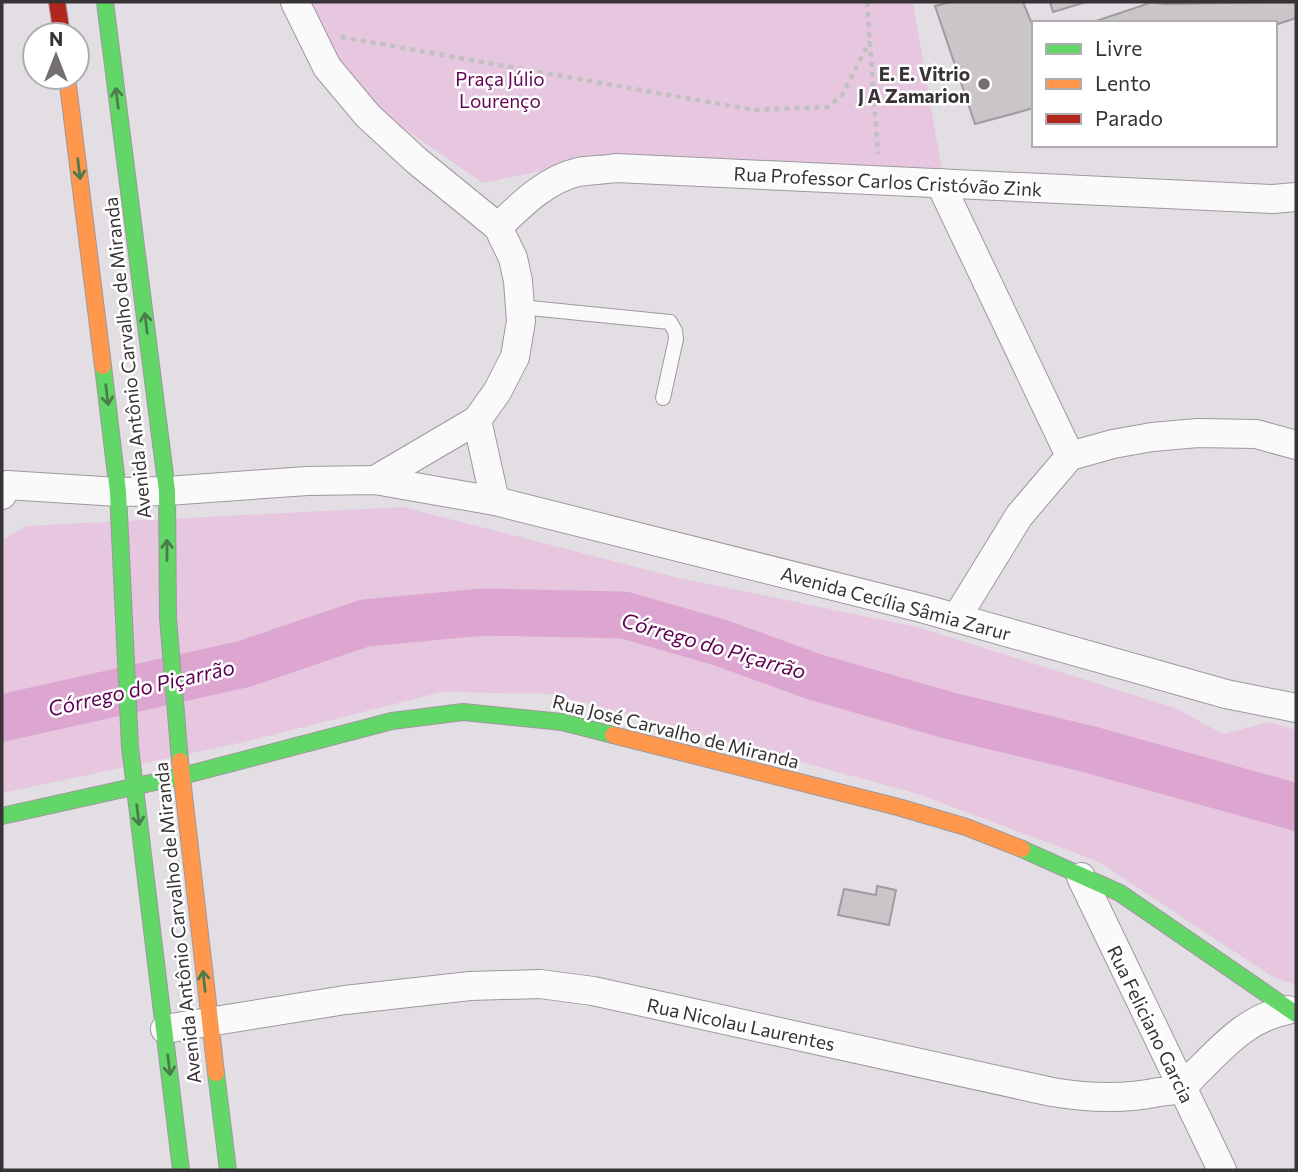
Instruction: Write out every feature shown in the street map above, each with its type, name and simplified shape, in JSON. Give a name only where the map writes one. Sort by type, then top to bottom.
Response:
[{"type":"street","points":[[57,2],[59,21]]},
{"type":"street","name":"Avenida Antônio Carvalho de Miranda","points":[[105,2],[167,491],[168,618],[178,739],[228,1170]]},
{"type":"street","points":[[295,2],[327,67],[368,116],[417,161],[498,227],[513,258],[518,281],[521,321],[515,357],[497,392],[477,420],[375,480]]},
{"type":"street","name":"Avenida Antônio Carvalho de Miranda","points":[[69,91],[118,492],[131,747],[181,1170]]},
{"type":"street","name":"Rua Professor Carlos Cristóvão Zink","points":[[498,227],[548,184],[577,172],[616,168],[1273,199],[1296,197]]},
{"type":"street","points":[[940,183],[1070,456]]},
{"type":"street","points":[[477,420],[495,501]]},
{"type":"street","points":[[957,617],[1019,516],[1070,456],[1113,444],[1198,433],[1256,434],[1296,445]]},
{"type":"street","name":"Avenida Cecília Sâmia Zarur","points":[[4,487],[118,492],[306,481],[375,480],[495,501],[957,617],[1226,694],[1296,708]]},
{"type":"street","name":"Rua José Carvalho de Miranda","points":[[2,816],[183,776],[393,721],[463,712],[562,722],[909,811],[966,827],[1014,845],[1120,893],[1292,1012]]},
{"type":"street","name":"Rua Feliciano Garcia","points":[[1081,877],[1222,1170]]},
{"type":"street","name":"Rua Nicolau Laurentes","points":[[165,1029],[370,997],[470,986],[540,984],[593,991],[1081,1097],[1142,1096],[1181,1088]]},
{"type":"street","points":[[1181,1088],[1237,1032],[1271,1013],[1292,1012]]},
{"type":"lane","points":[[520,307],[670,322],[676,339],[663,398]]},
{"type":"path","points":[[867,2],[880,181]]},
{"type":"path","points":[[309,31],[754,110],[828,107],[842,94],[870,41]]},
{"type":"green space","name":"Praça Júlio Lourenço","points":[[311,2],[913,2],[942,171],[616,155],[483,183],[371,106],[330,48],[312,14]]},
{"type":"green space","points":[[403,507],[679,578],[917,627],[1175,708],[1223,734],[1270,722],[1296,730],[1296,985],[1273,977],[1097,861],[918,794],[552,694],[442,692],[244,742],[2,793],[2,540],[26,526]]},
{"type":"building","points":[[950,2],[1023,2],[1032,24],[1032,109],[975,124],[935,6]]},
{"type":"building","points":[[1050,2],[1086,2],[1053,12]]},
{"type":"building","points":[[1146,2],[1296,2],[1296,18],[1277,24],[1277,21],[1096,21],[1147,4]]},
{"type":"building","points":[[877,886],[896,890],[889,925],[838,915],[844,889],[876,895]]},
{"type":"waterway","name":"Córrego do Piçarrão","points":[[2,718],[244,664],[365,623],[483,612],[624,615],[718,642],[815,677],[951,716],[1088,749],[1296,807]]},
{"type":"traffic: fast","points":[[105,2],[167,491],[168,618],[180,761]]},
{"type":"traffic: fast","points":[[103,366],[118,492],[130,747],[181,1170]]},
{"type":"traffic: fast","points":[[2,816],[182,776],[392,721],[463,712],[562,722],[613,735]]},
{"type":"traffic: fast","points":[[1022,849],[1120,893],[1296,1014]]},
{"type":"traffic: fast","points":[[216,1073],[228,1170]]},
{"type":"traffic: slow","points":[[69,91],[103,366]]},
{"type":"traffic: slow","points":[[613,735],[898,807],[966,827],[1022,849]]},
{"type":"traffic: slow","points":[[180,761],[216,1073]]},
{"type":"traffic: jam","points":[[57,2],[60,21]]},
{"type":"place","name":"E. E. Vitrio J A Zamarion","points":[[984,84]]}]
